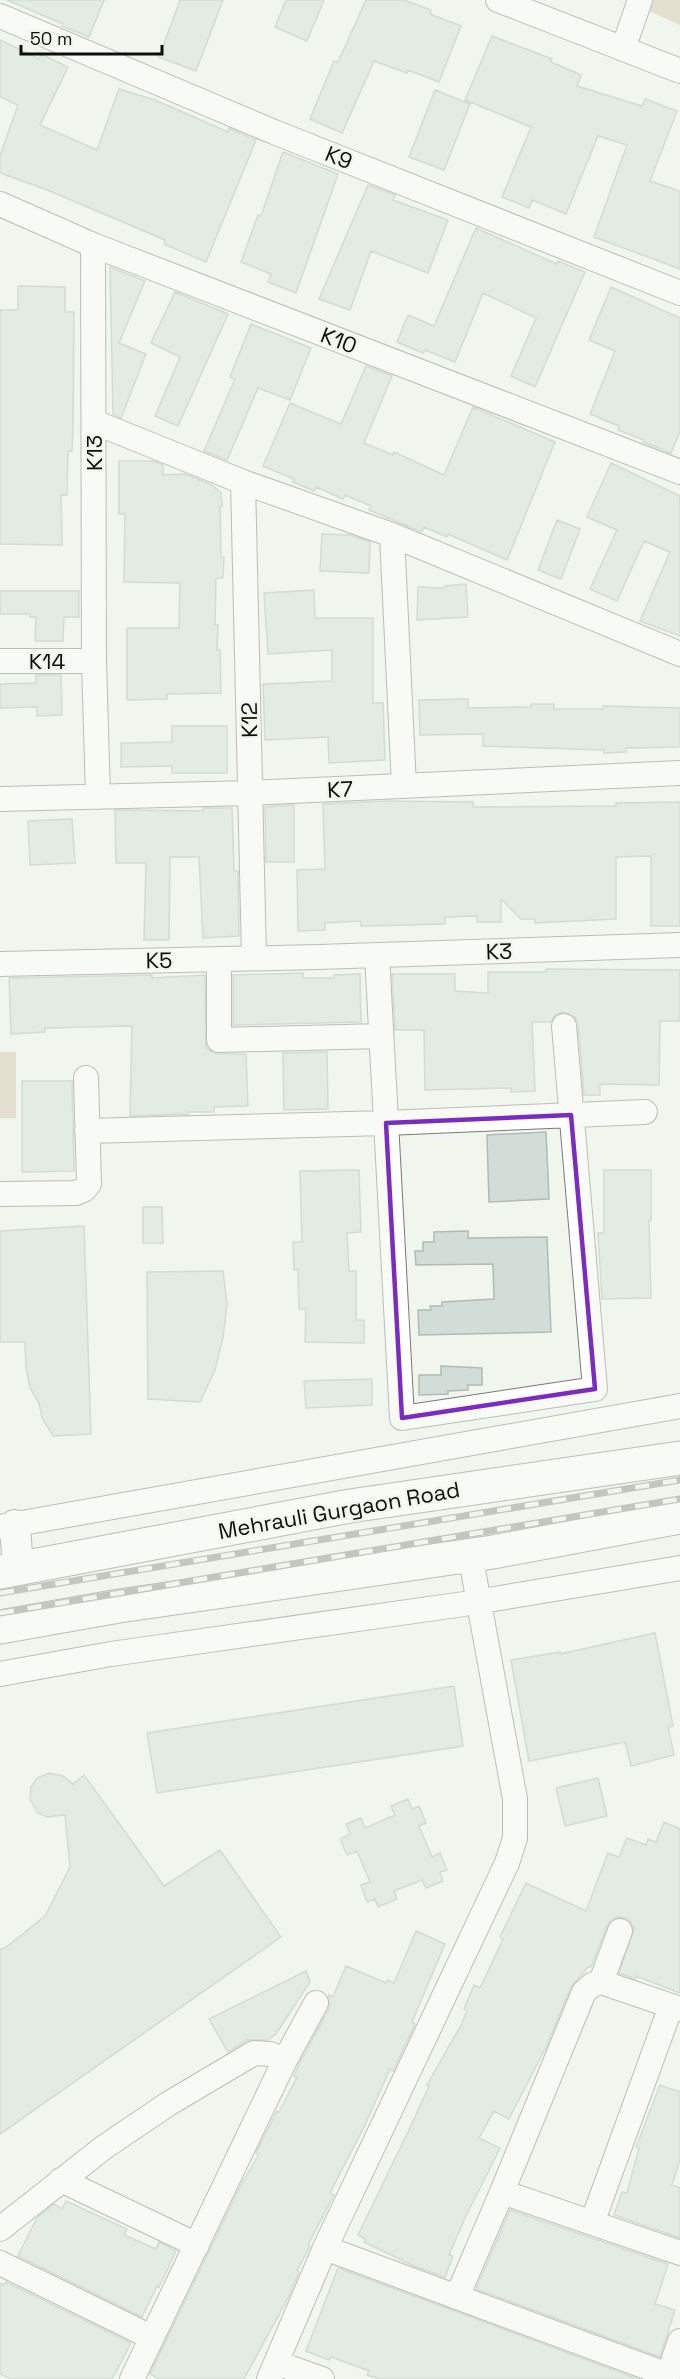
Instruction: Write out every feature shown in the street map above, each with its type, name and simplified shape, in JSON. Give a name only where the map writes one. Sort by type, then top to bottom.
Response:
[{"type":"highway","name":"Mehrauli Gurgaon Road","points":[[9,1570],[350,1506],[680,1458]]},
{"type":"highway","points":[[0,1628],[131,1604],[470,1554],[680,1517]]},
{"type":"main road","points":[[8,1526],[9,1570]]},
{"type":"street","points":[[498,0],[680,71]]},
{"type":"street","points":[[623,49],[640,0]]},
{"type":"street","name":"K9","points":[[0,16],[274,132],[680,293]]},
{"type":"street","name":"K10","points":[[1,205],[93,245],[680,472]]},
{"type":"street","name":"K13","points":[[93,245],[94,661],[99,797]]},
{"type":"street","points":[[94,422],[243,482],[392,535],[680,654]]},
{"type":"street","name":"K12","points":[[243,482],[254,958]]},
{"type":"street","points":[[392,535],[404,786]]},
{"type":"street","name":"K14","points":[[0,661],[94,661]]},
{"type":"street","name":"K7","points":[[0,799],[250,793],[680,773]]},
{"type":"street","name":"K3","points":[[318,957],[680,945]]},
{"type":"street","points":[[377,955],[402,1418],[595,1389],[564,1026]]},
{"type":"street","name":"K5","points":[[0,964],[318,957]]},
{"type":"street","points":[[219,959],[219,1040],[381,1036]]},
{"type":"street","points":[[0,1194],[76,1192],[85,1189],[89,1184],[86,1078]]},
{"type":"street","points":[[87,1131],[386,1123],[645,1112]]},
{"type":"street","points":[[8,1526],[680,1406]]},
{"type":"street","points":[[322,2379],[273,2371],[325,2248],[502,1873],[515,1838],[515,1799],[470,1554]]},
{"type":"street","points":[[0,1674],[111,1654],[480,1601],[680,1568]]},
{"type":"street","points":[[601,1982],[621,1931]]},
{"type":"street","points":[[458,2298],[584,1992],[592,1985],[601,1982],[675,2007],[592,2223]]},
{"type":"street","points":[[132,2379],[285,2060],[316,2003]]},
{"type":"street","points":[[0,2229],[103,2148],[168,2104],[254,2053],[270,2054],[285,2060]]},
{"type":"street","points":[[61,2180],[197,2244]]},
{"type":"street","points":[[502,2193],[680,2253]]},
{"type":"street","points":[[325,2248],[667,2377],[680,2341]]},
{"type":"street","points":[[0,2263],[151,2337]]},
{"type":"highlighted area","points":[[571,1115],[595,1389],[402,1418],[386,1123]]},
{"type":"shaded area","points":[[650,0],[680,0],[680,25],[647,10]]},
{"type":"shaded area","points":[[0,1052],[16,1052],[16,1118],[0,1118]]},
{"type":"building","points":[[7,0],[104,0],[89,37]]},
{"type":"building","points":[[180,0],[223,0],[196,71],[159,57]]},
{"type":"building","points":[[286,0],[324,0],[307,41],[275,27]]},
{"type":"building","points":[[366,0],[404,0],[431,10],[430,14],[461,26],[439,82],[408,70],[407,73],[374,61],[342,133],[310,119],[334,61],[338,62]]},
{"type":"building","points":[[492,36],[552,59],[551,62],[581,75],[577,86],[642,106],[645,99],[677,111],[650,181],[680,191],[680,269],[594,237],[627,145],[598,136],[566,214],[532,200],[529,208],[502,197],[531,127],[465,100]]},
{"type":"building","points":[[0,40],[39,59],[41,54],[68,67],[40,125],[97,150],[119,89],[155,100],[228,132],[229,128],[256,140],[206,262],[164,244],[165,240],[50,191],[0,173],[0,156],[18,105],[0,97]]},
{"type":"building","points":[[435,90],[470,104],[444,170],[409,157]]},
{"type":"building","points":[[283,152],[338,174],[296,293],[268,282],[271,274],[241,262],[258,215],[261,216]]},
{"type":"building","points":[[368,185],[395,195],[393,200],[448,220],[428,273],[371,251],[350,310],[319,299]]},
{"type":"building","points":[[476,228],[557,264],[558,261],[585,272],[535,387],[511,376],[536,318],[483,293],[455,362],[425,350],[423,353],[397,342],[408,315],[434,326]]},
{"type":"building","points":[[110,267],[145,281],[119,343],[146,354],[121,418],[113,414]]},
{"type":"building","points":[[18,286],[65,287],[65,312],[74,312],[72,451],[68,451],[67,495],[61,495],[62,545],[0,544],[0,310],[18,310]]},
{"type":"building","points":[[611,287],[680,318],[680,431],[671,453],[618,430],[619,426],[590,414],[615,351],[589,340]]},
{"type":"building","points":[[175,292],[228,314],[178,426],[155,416],[180,357],[151,343]]},
{"type":"building","points":[[251,324],[311,348],[290,400],[258,388],[227,460],[204,451],[235,379],[230,377]]},
{"type":"building","points":[[366,366],[392,376],[364,443],[393,455],[394,452],[444,475],[473,407],[555,442],[507,560],[448,534],[447,537],[424,527],[422,532],[369,510],[371,506],[345,495],[343,499],[316,487],[314,491],[293,482],[294,479],[263,466],[290,403],[341,424]]},
{"type":"building","points":[[119,461],[153,461],[163,465],[163,475],[185,474],[212,485],[221,493],[221,557],[224,557],[223,578],[216,578],[215,625],[218,625],[217,650],[220,650],[221,693],[167,694],[167,699],[127,700],[127,628],[179,628],[180,583],[124,582],[125,514],[119,514]]},
{"type":"building","points":[[611,463],[680,496],[680,636],[640,621],[670,552],[644,541],[617,601],[590,589],[617,530],[587,517]]},
{"type":"building","points":[[557,520],[580,529],[561,579],[538,570]]},
{"type":"building","points":[[322,534],[350,535],[370,542],[369,573],[320,571]]},
{"type":"building","points":[[466,584],[468,617],[417,620],[418,587],[445,588],[445,586]]},
{"type":"building","points":[[314,590],[315,618],[373,618],[373,703],[383,703],[385,760],[329,763],[328,737],[265,740],[263,684],[332,681],[332,650],[268,654],[264,593]]},
{"type":"building","points":[[0,591],[79,591],[79,617],[64,617],[63,641],[35,641],[36,617],[30,617],[30,614],[0,614]]},
{"type":"building","points":[[36,675],[61,675],[62,715],[37,716],[37,707],[0,708],[0,684],[36,683]]},
{"type":"building","points":[[468,699],[468,708],[531,707],[531,704],[554,704],[554,709],[603,709],[603,706],[680,708],[680,747],[626,748],[626,752],[604,753],[604,750],[483,746],[483,734],[420,735],[419,700]]},
{"type":"building","points":[[172,726],[227,726],[227,773],[172,773],[172,766],[121,767],[121,743],[172,742]]},
{"type":"building","points":[[385,801],[473,802],[473,807],[616,806],[616,803],[680,802],[680,926],[651,926],[651,856],[616,857],[616,919],[535,923],[535,919],[521,919],[501,899],[501,922],[477,922],[477,916],[445,917],[445,924],[361,926],[360,921],[325,923],[325,930],[298,931],[297,870],[325,869],[323,804]]},
{"type":"building","points":[[294,805],[294,862],[266,862],[265,807]]},
{"type":"building","points":[[203,808],[232,808],[234,871],[238,871],[239,936],[203,938],[199,857],[170,857],[169,940],[144,940],[146,863],[116,863],[115,810],[203,811]]},
{"type":"building","points":[[72,819],[75,863],[30,865],[28,821]]},
{"type":"building","points":[[546,969],[680,970],[680,1021],[660,1021],[659,1085],[600,1084],[600,1095],[584,1095],[578,1024],[575,1017],[563,1012],[555,1015],[551,1022],[532,1022],[535,1091],[511,1092],[511,1088],[425,1090],[424,1030],[395,1030],[392,974],[455,974],[455,991],[488,993],[488,972],[546,972]]},
{"type":"building","points":[[303,973],[303,978],[334,978],[334,975],[360,974],[361,1022],[233,1025],[233,975]]},
{"type":"building","points":[[152,975],[152,978],[205,975],[206,1047],[219,1054],[246,1054],[248,1106],[214,1107],[214,1112],[130,1116],[132,1026],[45,1028],[45,1032],[11,1034],[9,978]]},
{"type":"building","points":[[327,1052],[328,1109],[284,1110],[283,1053]]},
{"type":"building","points":[[22,1081],[72,1081],[74,1171],[22,1172]]},
{"type":"building","points":[[546,1132],[549,1199],[489,1202],[487,1135]]},
{"type":"building","points":[[359,1170],[361,1232],[347,1233],[349,1271],[356,1271],[356,1320],[364,1320],[364,1343],[305,1342],[306,1309],[299,1309],[298,1269],[294,1270],[293,1242],[302,1242],[300,1171]]},
{"type":"building","points":[[604,1170],[651,1170],[651,1221],[649,1221],[651,1298],[602,1299],[598,1233],[604,1233]]},
{"type":"building","points":[[143,1207],[162,1207],[163,1243],[143,1243]]},
{"type":"building","points":[[84,1226],[91,1434],[53,1436],[42,1418],[39,1403],[30,1388],[25,1342],[0,1342],[0,1231]]},
{"type":"building","points":[[468,1231],[468,1238],[547,1237],[551,1332],[419,1335],[418,1310],[431,1310],[430,1306],[442,1306],[442,1302],[494,1299],[493,1264],[416,1265],[415,1251],[423,1251],[423,1242],[434,1242],[434,1232]]},
{"type":"building","points":[[223,1271],[227,1304],[223,1337],[215,1370],[200,1402],[148,1399],[147,1272]]},
{"type":"building","points":[[441,1366],[482,1368],[482,1385],[468,1385],[468,1390],[448,1391],[448,1394],[419,1395],[419,1375],[441,1375]]},
{"type":"building","points":[[372,1379],[372,1405],[306,1408],[304,1381]]},
{"type":"building","points":[[655,1633],[673,1726],[668,1727],[674,1755],[631,1766],[625,1742],[529,1761],[511,1660],[560,1652],[560,1654]]},
{"type":"building","points":[[454,1686],[463,1746],[157,1793],[147,1733]]},
{"type":"building","points":[[49,1773],[63,1776],[73,1784],[84,1775],[164,1886],[220,1850],[281,1937],[0,2134],[0,1949],[5,1948],[45,1916],[70,1867],[65,1815],[47,1817],[38,1813],[30,1799],[31,1787],[37,1778]]},
{"type":"building","points":[[598,1778],[607,1816],[565,1826],[556,1788]]},
{"type":"building","points":[[408,1799],[412,1809],[419,1806],[426,1823],[419,1826],[432,1857],[440,1853],[447,1870],[440,1872],[443,1881],[426,1888],[422,1880],[394,1891],[397,1899],[378,1907],[375,1899],[367,1902],[361,1885],[370,1882],[357,1851],[347,1855],[340,1839],[350,1834],[346,1824],[361,1818],[365,1828],[395,1815],[391,1806]]},
{"type":"building","points":[[664,1822],[680,1829],[680,1993],[636,1976],[635,1979],[619,1973],[634,1929],[626,1918],[618,1917],[611,1920],[591,1967],[588,1967],[571,1987],[547,2045],[509,2119],[494,2111],[479,2138],[500,2148],[449,2255],[453,2256],[445,2277],[414,2266],[364,2242],[365,2239],[358,2235],[408,2132],[429,2086],[427,2085],[461,2025],[467,2011],[464,2009],[474,1985],[480,1988],[503,1939],[500,1937],[526,1883],[586,1911],[608,1853],[619,1857],[627,1838],[646,1845],[648,1839],[656,1842]]},
{"type":"building","points":[[416,1931],[445,1944],[412,2022],[415,2024],[393,2071],[390,2069],[364,2127],[330,2193],[334,2195],[308,2245],[310,2246],[297,2271],[299,2272],[288,2298],[244,2379],[159,2379],[150,2374],[241,2185],[259,2154],[256,2153],[297,2077],[294,2076],[299,2064],[329,2009],[329,1995],[333,1997],[346,1966],[386,1983],[387,1980],[394,1983]]},
{"type":"building","points":[[306,1971],[310,1982],[276,2034],[268,2040],[247,2040],[228,2052],[209,2019]]},
{"type":"building","points":[[660,2085],[680,2092],[680,2159],[672,2185],[680,2188],[680,2238],[614,2215],[622,2192],[627,2193],[639,2148],[636,2147]]},
{"type":"building","points":[[66,2201],[127,2229],[124,2235],[156,2249],[159,2242],[176,2251],[142,2317],[18,2256],[37,2218],[54,2204],[62,2209]]},
{"type":"building","points":[[510,2210],[668,2264],[655,2304],[675,2310],[660,2357],[476,2289]]},
{"type":"building","points":[[338,2268],[638,2379],[379,2379],[367,2375],[369,2371],[331,2357],[329,2360],[306,2351]]},
{"type":"building","points":[[6,2282],[131,2343],[112,2379],[11,2379],[0,2374],[0,2283],[4,2285]]},
{"type":"railway","points":[[0,1593],[680,1480]]},
{"type":"railway","points":[[0,1613],[680,1499]]}]
